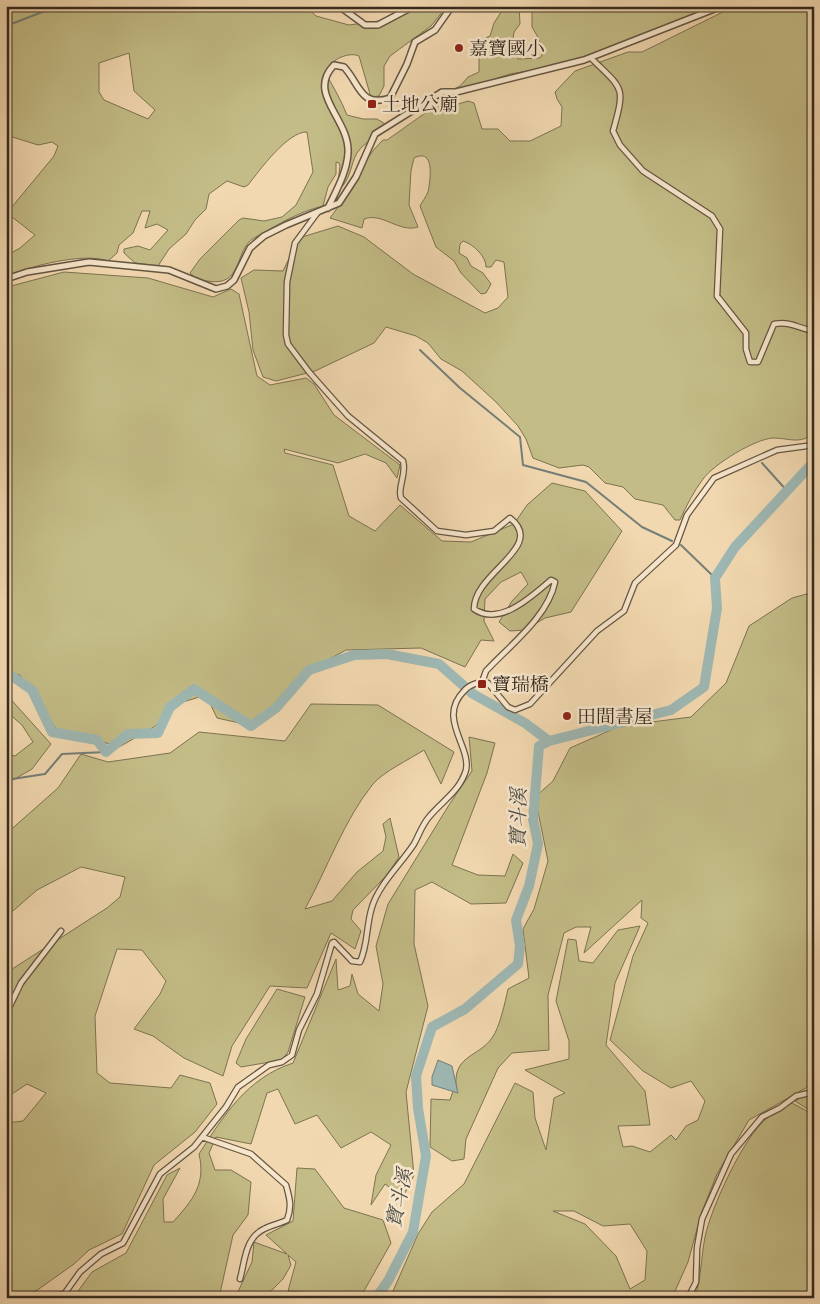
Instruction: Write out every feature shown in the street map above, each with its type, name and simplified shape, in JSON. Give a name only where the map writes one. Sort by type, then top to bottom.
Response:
[{"type":"street","points":[[339,6],[365,25],[378,26],[414,6]]},
{"type":"street","points":[[328,208],[342,177],[348,154],[344,127],[326,97],[324,88],[328,71],[334,65],[344,67],[367,98],[379,102],[390,98],[415,42],[435,30],[452,6]]},
{"type":"street","points":[[6,279],[27,272],[89,262],[169,270],[216,288],[227,286],[234,280],[250,248],[264,236],[339,203],[356,177],[375,134],[442,92],[456,92],[591,58],[722,6]]},
{"type":"street","points":[[591,58],[619,86],[622,100],[613,131],[620,145],[643,171],[712,216],[720,229],[717,296],[746,334],[746,349],[750,362],[758,362],[774,324],[787,322],[814,331]]},
{"type":"street","points":[[318,212],[295,244],[287,282],[286,334],[295,355],[348,416],[403,461],[405,469],[399,492],[402,498],[437,531],[466,535],[494,531],[510,518],[515,522],[521,535],[521,544],[487,579],[478,595],[474,609],[481,614],[507,612],[552,580],[555,582],[554,589],[533,622],[486,671],[482,682]]},
{"type":"street","points":[[51,1298],[65,1293],[80,1272],[101,1254],[123,1243],[160,1174],[194,1147],[238,1087],[269,1065],[282,1062],[292,1055],[299,1030],[318,994],[332,943],[334,942],[352,961],[360,962],[366,945],[372,906],[377,897],[414,843],[428,818],[456,789],[463,778],[466,766],[465,752],[456,735],[454,720],[459,696],[466,688],[482,682],[488,683],[508,707],[515,710],[530,704],[597,630],[624,611],[624,605],[635,583],[676,545],[688,515],[714,478],[777,450],[814,445]]},
{"type":"street","points":[[6,1014],[21,983],[60,931]]},
{"type":"street","points":[[688,1298],[696,1282],[697,1248],[702,1219],[730,1154],[762,1117],[780,1108],[796,1096],[814,1092]]},
{"type":"street","points":[[202,1137],[251,1154],[286,1185],[288,1192],[291,1209],[287,1220],[265,1228],[253,1237],[246,1252],[240,1279]]},
{"type":"shaded area","points":[[6,6],[305,6],[316,16],[349,25],[379,21],[397,15],[411,6],[447,6],[431,26],[390,56],[384,66],[384,86],[379,96],[372,97],[370,94],[359,56],[344,56],[330,65],[326,74],[347,115],[363,119],[377,119],[387,125],[387,129],[360,149],[345,183],[337,191],[340,166],[336,162],[336,174],[328,187],[323,206],[296,216],[254,238],[243,250],[233,273],[227,279],[219,282],[203,280],[190,273],[200,259],[239,220],[243,218],[264,221],[282,217],[296,205],[313,172],[307,132],[299,133],[291,138],[274,153],[248,185],[244,187],[227,181],[209,194],[206,209],[195,220],[186,234],[169,249],[158,266],[135,263],[124,253],[124,249],[138,246],[150,250],[168,230],[157,224],[145,228],[150,211],[142,211],[133,233],[119,245],[117,253],[108,261],[85,258],[71,259],[42,265],[6,277],[6,256],[20,248],[35,235],[7,213],[54,156],[58,146],[52,142],[38,145],[6,135]],"holes":[[[129,53],[134,91],[155,110],[148,119],[104,100],[99,92],[99,63]]]},
{"type":"shaded area","points":[[505,6],[519,6],[520,24],[514,32],[513,39],[514,50],[518,59],[540,58],[542,55],[539,39],[532,27],[532,6],[718,6],[596,55],[545,68],[510,74],[455,92],[452,90],[460,86],[468,77],[479,72],[479,56],[470,52],[481,40],[490,36],[494,23]]},
{"type":"shaded area","points":[[735,6],[814,6],[814,433],[809,437],[799,440],[765,439],[735,453],[708,473],[693,494],[680,520],[675,520],[663,505],[635,499],[623,487],[605,483],[589,467],[583,465],[559,468],[533,458],[526,439],[518,426],[496,402],[462,371],[441,359],[428,343],[416,336],[386,327],[374,343],[315,371],[276,381],[263,377],[253,350],[249,312],[241,278],[254,270],[283,271],[299,238],[338,226],[364,237],[413,274],[485,313],[498,308],[508,297],[504,262],[496,260],[491,267],[486,267],[484,259],[475,248],[463,241],[460,244],[459,253],[467,258],[471,266],[483,273],[491,284],[486,293],[481,294],[461,273],[454,261],[436,247],[420,206],[428,192],[430,181],[429,161],[426,157],[414,158],[411,171],[409,205],[418,227],[404,227],[377,218],[371,218],[364,219],[362,228],[330,218],[368,157],[383,140],[387,140],[438,104],[449,103],[455,105],[468,101],[474,103],[482,129],[498,129],[510,141],[530,141],[561,126],[562,107],[555,92],[575,71],[628,52],[642,52]]},
{"type":"shaded area","points":[[64,272],[148,278],[213,297],[231,289],[239,294],[257,376],[270,385],[306,378],[314,384],[334,415],[400,465],[397,478],[386,463],[365,454],[338,463],[284,449],[285,453],[333,465],[349,516],[375,531],[400,505],[442,541],[471,542],[514,524],[527,505],[552,483],[585,491],[622,531],[571,612],[545,618],[525,630],[510,631],[499,622],[512,601],[528,584],[521,572],[501,582],[485,599],[484,621],[494,641],[481,640],[465,667],[421,648],[346,650],[311,669],[284,698],[253,726],[217,718],[206,695],[183,702],[154,727],[119,747],[97,740],[61,736],[20,675],[6,674],[6,289]]},
{"type":"shaded area","points":[[814,592],[814,1079],[806,1088],[749,1120],[717,1174],[701,1214],[688,1262],[672,1298],[390,1298],[418,1234],[432,1212],[464,1184],[515,1083],[533,1092],[535,1118],[546,1150],[554,1098],[565,1093],[525,1070],[569,1059],[569,1041],[556,1001],[568,939],[576,940],[579,961],[593,963],[618,930],[640,926],[615,983],[606,1045],[645,1091],[650,1125],[618,1126],[623,1147],[632,1146],[650,1152],[671,1135],[676,1140],[686,1126],[698,1120],[705,1101],[691,1081],[671,1088],[643,1071],[610,1040],[633,956],[648,923],[641,918],[642,900],[584,953],[591,927],[576,927],[564,933],[548,995],[549,1050],[512,1053],[498,1068],[466,1139],[464,1159],[452,1161],[430,1147],[431,1099],[450,1100],[453,1091],[457,1092],[456,1080],[461,1064],[486,1045],[492,1038],[500,1021],[508,989],[529,978],[523,929],[534,909],[548,861],[535,797],[553,781],[570,748],[620,726],[691,717],[726,683],[749,626],[792,598]],"holes":[[[553,1211],[574,1211],[603,1226],[630,1224],[647,1251],[645,1280],[630,1289],[616,1256],[585,1224]]]},
{"type":"shaded area","points":[[6,694],[51,744],[32,769],[6,784],[6,754],[15,756],[33,742],[22,725],[6,711]]},
{"type":"shaded area","points":[[311,704],[378,705],[454,752],[441,784],[424,750],[390,770],[373,784],[353,813],[305,909],[332,901],[357,872],[383,851],[386,837],[383,824],[390,818],[399,857],[387,875],[353,910],[351,919],[361,931],[355,949],[331,933],[307,988],[270,986],[232,1046],[223,1076],[184,1058],[153,1036],[134,1029],[160,994],[166,981],[142,950],[117,949],[95,1016],[97,1073],[110,1083],[171,1088],[180,1075],[210,1083],[217,1104],[195,1132],[154,1165],[122,1234],[89,1250],[74,1264],[36,1291],[15,1298],[6,1298],[6,1123],[23,1121],[46,1093],[27,1084],[6,1098],[6,973],[107,908],[120,897],[125,877],[81,867],[37,890],[6,917],[6,834],[58,788],[81,754],[108,762],[170,753],[199,732],[285,741]]},
{"type":"shaded area","points":[[469,737],[495,743],[487,773],[452,865],[478,875],[505,876],[513,854],[523,863],[506,903],[471,904],[432,882],[415,890],[414,944],[428,1006],[406,1092],[414,1175],[403,1197],[385,1184],[371,1205],[376,1175],[391,1145],[371,1132],[341,1148],[317,1115],[295,1124],[278,1089],[267,1093],[251,1144],[216,1137],[209,1153],[215,1170],[231,1170],[251,1182],[248,1215],[233,1235],[219,1298],[73,1298],[92,1272],[126,1253],[167,1175],[180,1168],[163,1199],[164,1222],[173,1222],[192,1199],[201,1174],[199,1154],[228,1112],[250,1088],[262,1078],[293,1063],[336,959],[338,990],[350,986],[352,974],[358,994],[379,1011],[383,984],[376,946],[388,904],[472,771]]},
{"type":"shaded area","points":[[277,989],[305,997],[288,1052],[282,1060],[241,1067],[236,1063],[246,1039]]},
{"type":"shaded area","points":[[814,1093],[814,1113],[795,1101],[806,1094]]},
{"type":"shaded area","points":[[792,1103],[814,1115],[814,1298],[695,1298],[708,1224],[729,1174],[757,1128],[769,1117]]},
{"type":"shaded area","points":[[297,1168],[315,1169],[344,1208],[383,1220],[391,1243],[360,1298],[288,1291],[296,1262],[288,1255],[291,1265],[283,1279],[264,1298],[235,1298],[252,1262],[254,1242],[287,1254],[266,1235],[293,1221]]},
{"type":"water","points":[[438,1060],[452,1066],[458,1093],[432,1085],[432,1077]]},
{"type":"waterway","points":[[6,26],[58,6]]},
{"type":"waterway","points":[[61,6],[106,9],[111,6]]},
{"type":"waterway","points":[[420,350],[460,388],[520,437],[523,465],[586,482],[642,527],[672,541]]},
{"type":"waterway","points":[[762,463],[788,492]]},
{"type":"waterway","name":"寶斗溪","points":[[376,1298],[388,1281],[413,1232],[426,1156],[418,1108],[416,1076],[432,1027],[465,1009],[518,964],[520,946],[516,920],[529,886],[538,844],[533,819],[539,746],[549,741],[671,710],[704,687],[717,608],[715,578],[735,547],[809,467],[814,466]]},
{"type":"waterway","points":[[681,545],[715,578]]},
{"type":"waterway","points":[[6,672],[32,690],[52,732],[97,740],[106,752],[128,734],[158,733],[170,707],[194,689],[251,726],[276,708],[309,670],[354,655],[387,654],[439,664],[473,694],[525,723],[549,741]]},
{"type":"waterway","points":[[6,780],[45,774],[62,754],[106,752]]},
{"type":"place","name":"嘉寶國小","points":[[459,48]]},
{"type":"place","name":"土地公廟","points":[[372,104]]},
{"type":"place","name":"寶瑞橋","points":[[482,684]]},
{"type":"place","name":"田間書屋","points":[[567,716]]}]
